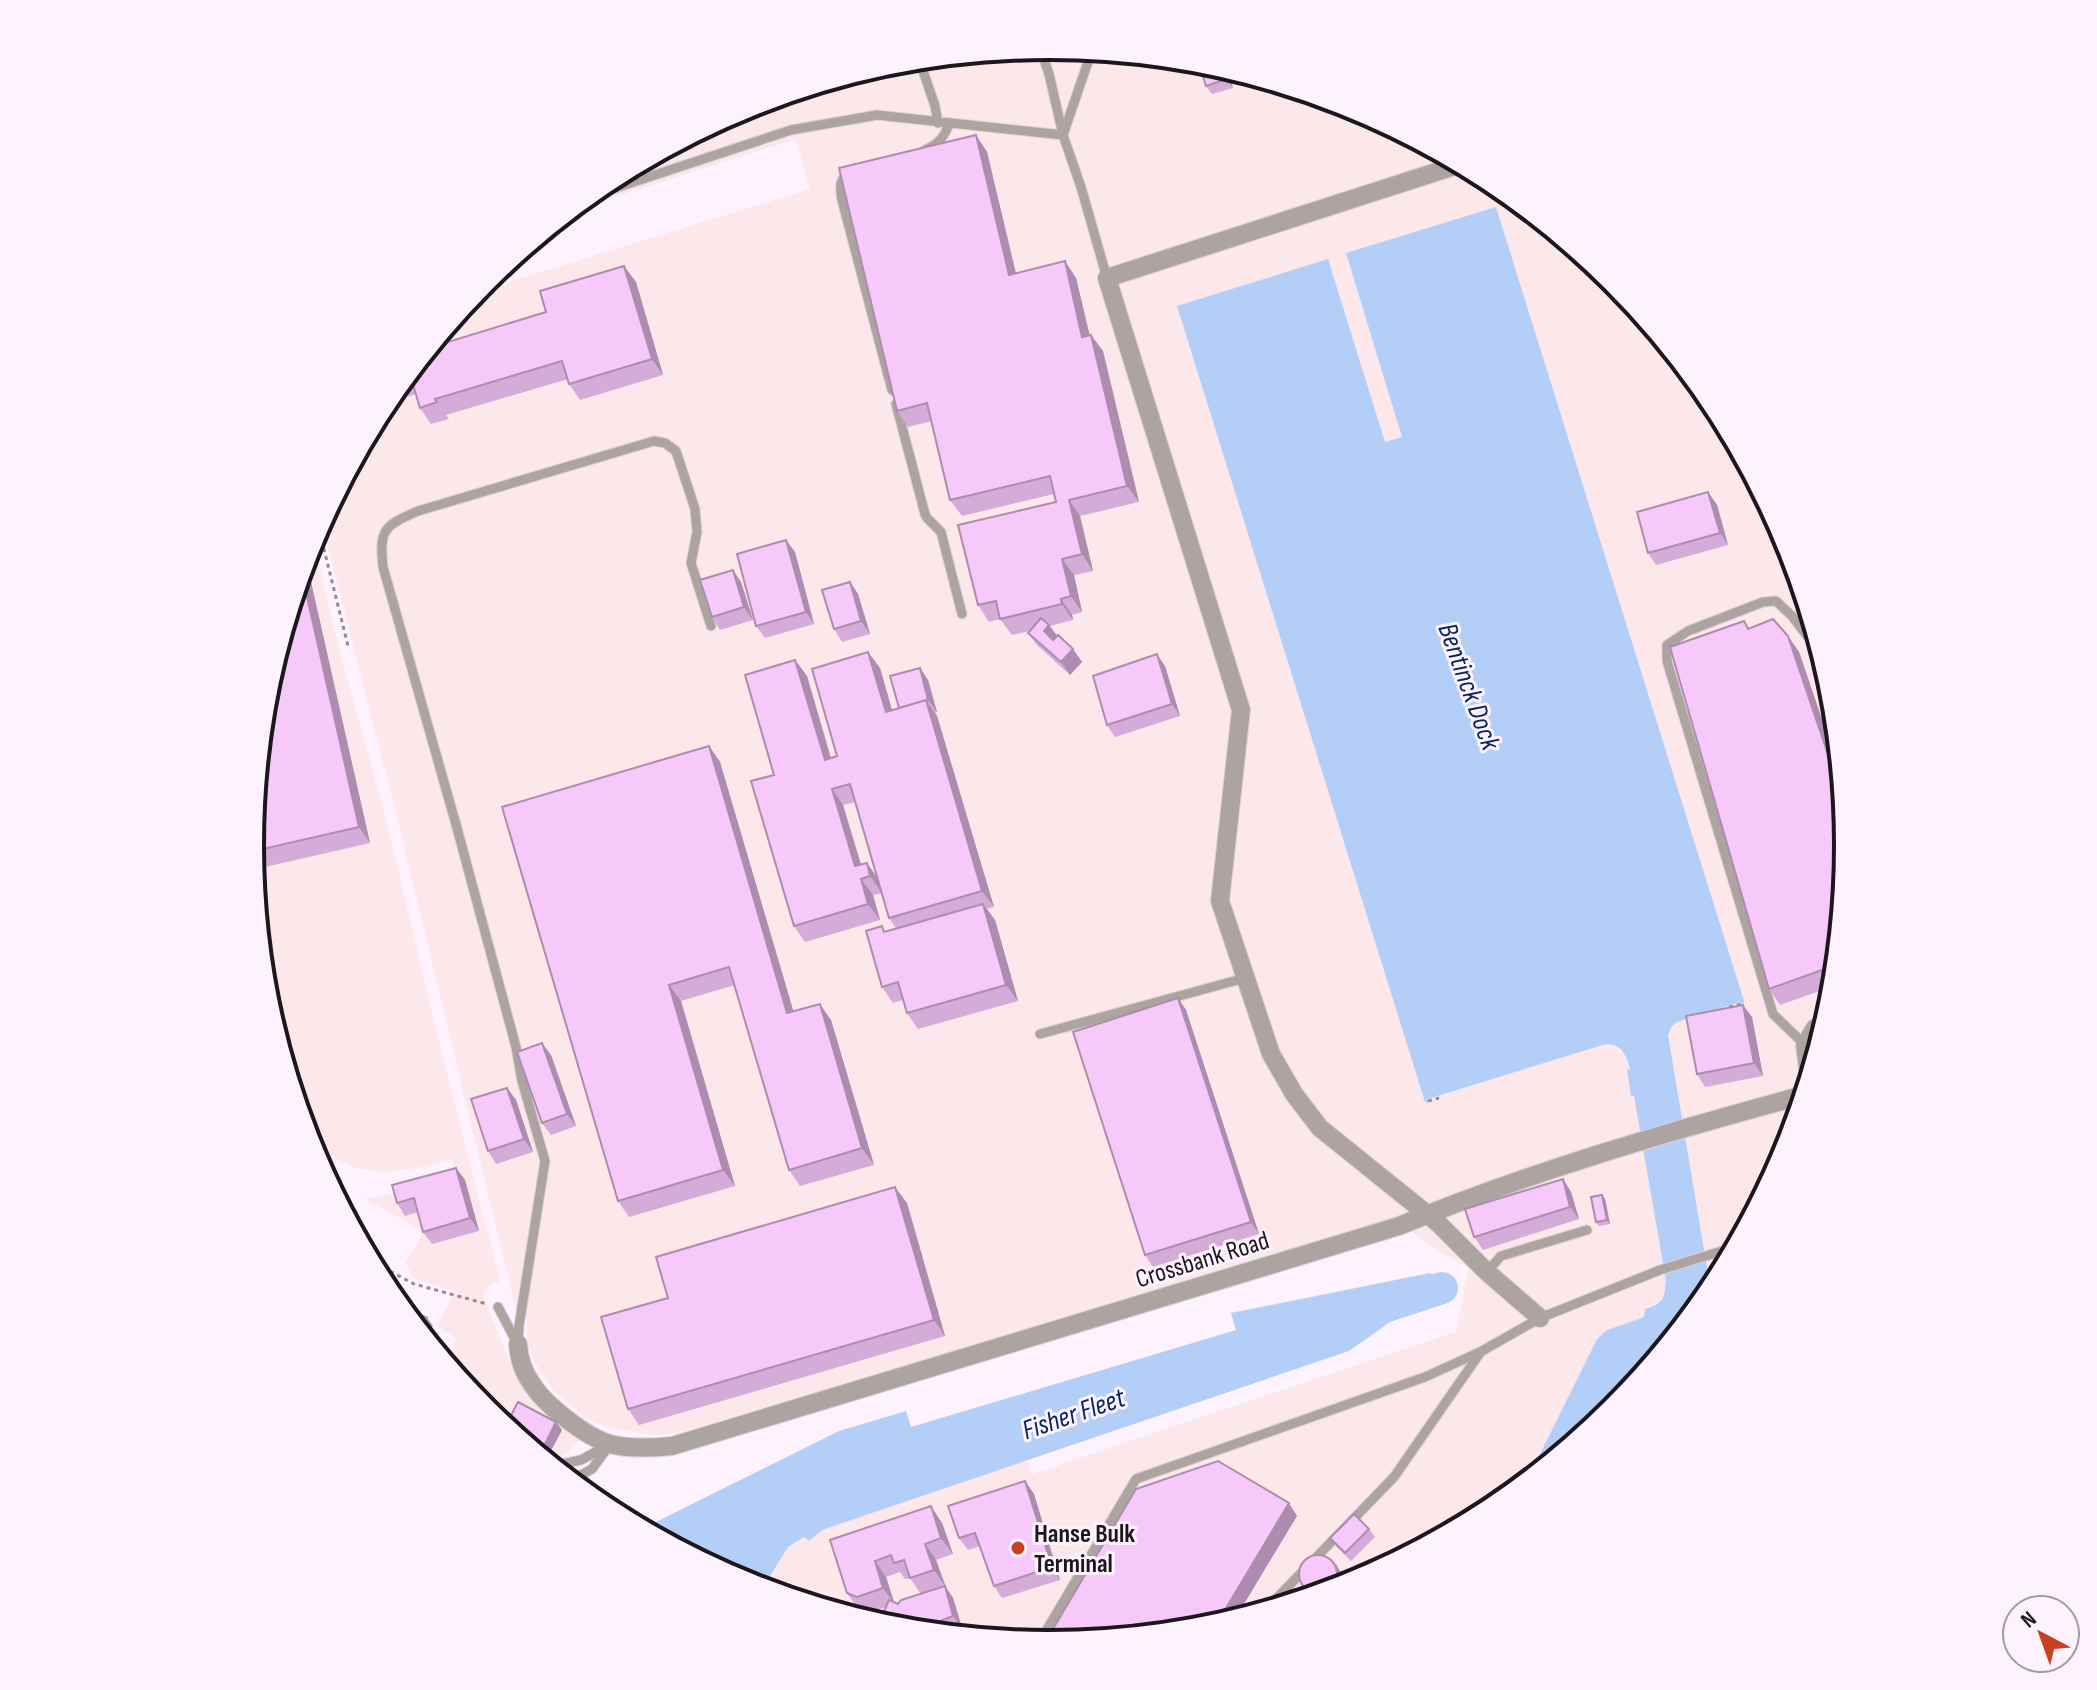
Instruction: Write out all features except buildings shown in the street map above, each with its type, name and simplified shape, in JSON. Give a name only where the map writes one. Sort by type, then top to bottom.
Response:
[{"type":"street","points":[[1447,169],[1107,278],[1241,710],[1220,901],[1271,1054],[1294,1094],[1320,1128],[1428,1214],[1540,1318]]},
{"type":"street","points":[[1806,1052],[1805,1045],[1809,1038]]},
{"type":"street","name":"Crossbank Road","points":[[518,1344],[519,1360],[532,1386],[572,1423],[610,1444],[651,1448],[672,1446],[1399,1226],[1476,1195],[1637,1143],[1791,1098]]},
{"type":"lane","points":[[1044,60],[1063,135],[1107,278]]},
{"type":"lane","points":[[1063,135],[1088,62]]},
{"type":"lane","points":[[923,71],[938,123]]},
{"type":"lane","points":[[622,186],[791,130],[877,115],[1063,135]]},
{"type":"lane","points":[[912,154],[939,142],[949,124]]},
{"type":"lane","points":[[854,170],[839,183],[842,200],[925,514],[941,532],[962,614]]},
{"type":"lane","points":[[518,1344],[545,1161],[461,842],[383,567],[381,544],[385,531],[395,521],[418,511],[654,441],[665,443],[676,451],[695,509],[697,532],[691,563],[711,626]]},
{"type":"lane","points":[[1804,631],[1776,601],[1763,602],[1688,631],[1667,645],[1667,661],[1773,1014],[1805,1045]]},
{"type":"lane","points":[[1040,1034],[1246,978]]},
{"type":"lane","points":[[1487,1272],[1501,1256],[1587,1230]]},
{"type":"lane","points":[[1047,1630],[1136,1479],[1425,1377],[1482,1351],[1540,1318],[1660,1270],[1719,1252]]},
{"type":"lane","points":[[498,1307],[518,1344]]},
{"type":"lane","points":[[1281,1594],[1394,1477],[1482,1351]]},
{"type":"lane","points":[[565,1463],[581,1460],[610,1444]]},
{"type":"lane","points":[[581,1475],[592,1469],[610,1444]]},
{"type":"path","points":[[323,545],[348,646]]},
{"type":"path","points":[[1728,1008],[1741,1004]]},
{"type":"path","points":[[1428,1101],[1439,1098]]},
{"type":"path","points":[[390,1271],[414,1284],[498,1307]]},
{"type":"shaded area","points":[[997,62],[1100,62],[1202,75],[1301,102],[1396,141],[1485,192],[1526,222],[1604,290],[1639,327],[1701,409],[1728,453],[1753,498],[1792,593],[1807,642],[1827,743],[1834,845],[1827,947],[1807,1048],[1792,1097],[1753,1192],[1708,1271],[1668,1035],[1677,1022],[1741,1002],[1346,254],[1403,437],[1385,443],[1328,259],[1427,1100],[1606,1044],[1619,1047],[1626,1056],[1630,1070],[1627,1071],[1631,1095],[1634,1095],[1666,1291],[1662,1301],[1645,1309],[1644,1317],[1607,1330],[1597,1339],[1538,1458],[1526,1468],[1485,1498],[1396,1549],[1301,1588],[1202,1615],[1100,1628],[1048,1630],[946,1623],[895,1615],[845,1603],[769,1578],[788,1547],[804,1537],[809,1541],[822,1530],[1027,1460],[1032,1474],[1456,1332],[1469,1268],[1437,1250],[1393,1218],[678,1433],[651,1435],[610,1428],[585,1418],[553,1390],[534,1361],[528,1344],[526,1313],[516,1310],[326,538],[344,498],[396,409],[458,327],[498,285],[810,189],[796,139],[598,202],[701,141],[796,102],[895,75]]},
{"type":"shaded area","points":[[318,559],[386,819],[500,1281],[491,1284],[483,1295],[513,1371],[529,1394],[579,1440],[568,1453],[558,1457],[531,1435],[493,1400],[449,1352],[457,1339],[437,1326],[455,1291],[418,1280],[412,1276],[406,1263],[424,1231],[365,1199],[454,1180],[453,1159],[383,1172],[355,1168],[327,1155],[305,1097],[279,998],[265,896],[265,794],[270,743],[290,642]]},
{"type":"water","name":"Bentinck Dock","points":[[1496,207],[1744,1001],[1742,1005],[1740,1002],[1677,1022],[1668,1035],[1708,1271],[1639,1363],[1604,1400],[1538,1458],[1597,1339],[1607,1330],[1644,1317],[1645,1309],[1662,1300],[1665,1292],[1666,1281],[1634,1096],[1631,1096],[1629,1064],[1619,1048],[1606,1044],[1425,1102],[1177,306],[1328,259],[1385,442],[1402,437],[1346,253]]},
{"type":"water","points":[[1430,1273],[1440,1280],[1349,1351],[822,1530],[809,1541],[804,1537],[788,1547],[769,1578],[701,1549],[653,1523],[839,1431],[906,1411],[911,1427],[1236,1330],[1231,1313]]},
{"type":"waterway","name":"Fisher Fleet","points":[[1381,1308],[1442,1288]]},
{"type":"place","name":"Hanse Bulk Terminal","points":[[1018,1548]]}]
